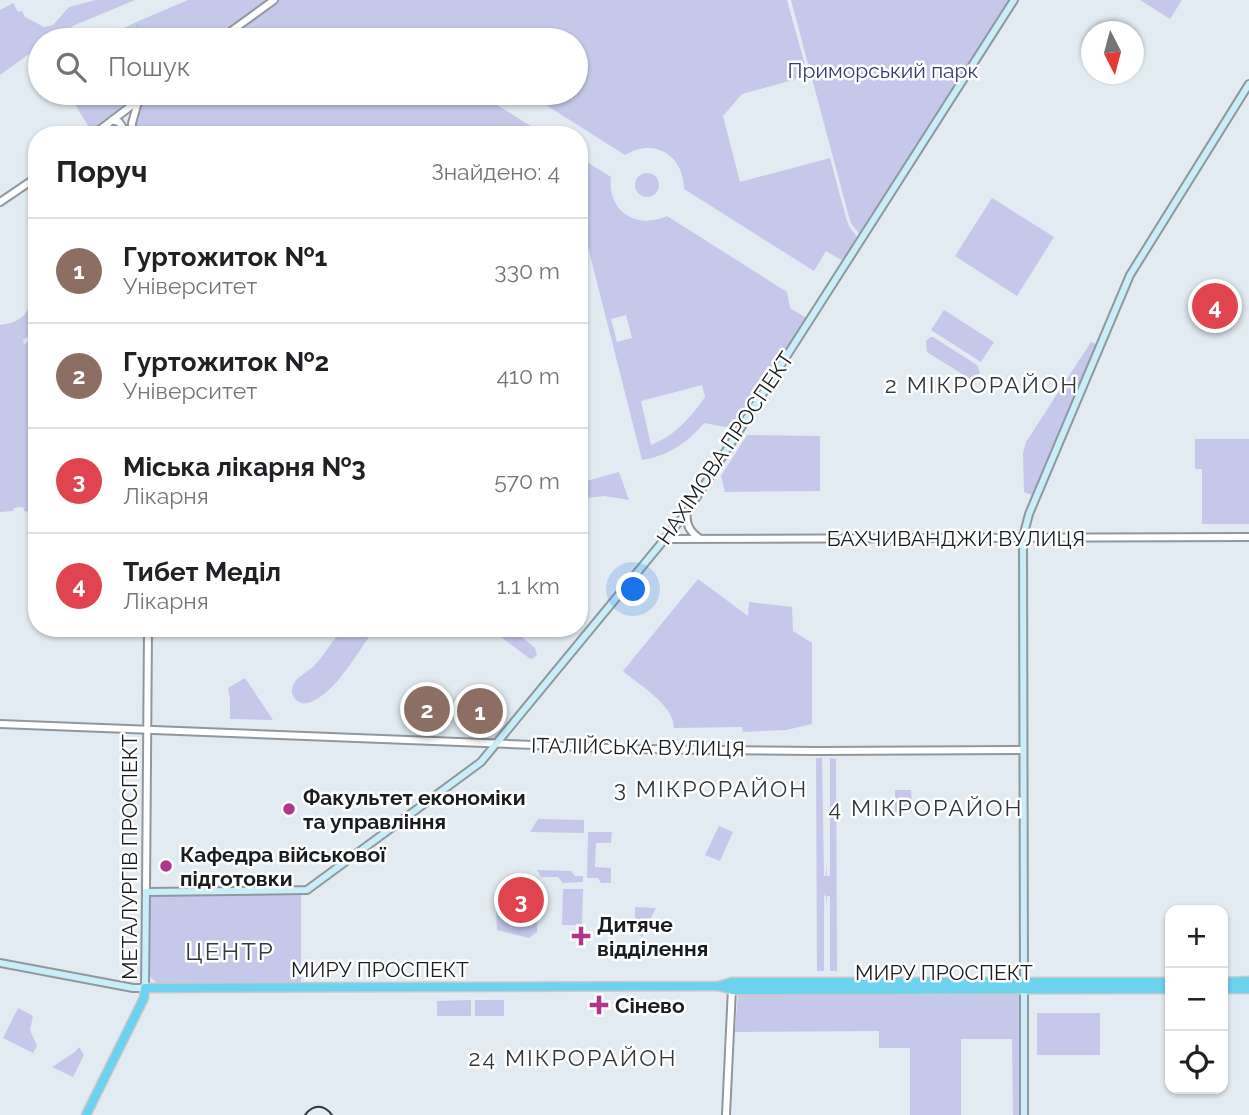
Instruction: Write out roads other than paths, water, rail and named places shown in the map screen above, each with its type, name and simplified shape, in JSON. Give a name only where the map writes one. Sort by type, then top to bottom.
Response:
[{"type":"highway","name":"МИРУ ПРОСПЕКТ","points":[[1024,986],[1165,982]]},
{"type":"highway","points":[[1228,982],[1249,982]]},
{"type":"highway","name":"МИРУ ПРОСПЕКТ","points":[[145,988],[1024,986],[1165,989]]},
{"type":"highway","name":"МЕТАЛУРГІВ ПРОСПЕКТ","points":[[86,1115],[144,998],[145,988]]},
{"type":"highway","points":[[1228,989],[1249,989]]},
{"type":"main road","name":"НАХІМОВА ПРОСПЕКТ","points":[[588,633],[687,512],[1014,0]]},
{"type":"main road","points":[[1024,1115],[1023,537],[1029,514],[1130,275],[1249,84]]},
{"type":"main road","name":"НАХІМОВА ПРОСПЕКТ","points":[[146,892],[304,891],[313,887],[475,767],[585,637]]},
{"type":"main road","name":"МЕТАЛУРГІВ ПРОСПЕКТ","points":[[145,988],[146,892]]},
{"type":"main road","name":"МИРУ ПРОСПЕКТ","points":[[0,963],[145,988]]},
{"type":"street","points":[[236,28],[274,0]]},
{"type":"street","points":[[118,123],[121,113],[132,105]]},
{"type":"street","points":[[132,126],[138,105]]},
{"type":"street","points":[[121,113],[130,112],[133,120]]},
{"type":"street","points":[[112,126],[118,123],[127,126],[133,120]]},
{"type":"street","points":[[118,123],[121,126]]},
{"type":"street","points":[[0,202],[28,183]]},
{"type":"street","points":[[687,512],[688,526],[693,534],[701,539]]},
{"type":"street","name":"БАХЧИВАНДЖИ ВУЛИЦЯ","points":[[664,540],[1249,537]]},
{"type":"street","name":"МЕТАЛУРГІВ ПРОСПЕКТ","points":[[146,892],[148,637]]},
{"type":"street","name":"ІТАЛІЙСЬКА ВУЛИЦЯ","points":[[0,724],[634,749],[1024,750]]},
{"type":"street","points":[[726,1115],[732,986]]},
{"type":"tram line","points":[[305,1115],[318,1107],[326,1109],[332,1115]]},
{"type":"place","name":"Тибет Меділ","points":[[1215,306]]},
{"type":"place","name":"Гуртожиток №2","points":[[427,709]]},
{"type":"place","name":"Гуртожиток №1","points":[[480,711]]},
{"type":"place","name":"Факультет економіки та управління","points":[[289,809]]},
{"type":"place","name":"Кафедра військової підготовки","points":[[166,866]]},
{"type":"place","name":"Міська лікарня №3","points":[[521,900]]},
{"type":"place","name":"Дитяче відділення","points":[[581,936]]},
{"type":"place","name":"Сінево","points":[[599,1005]]},
{"type":"district","name":"2 МІКРОРАЙОН","points":[[982,384]]},
{"type":"district","name":"3 МІКРОРАЙОН","points":[[711,788]]},
{"type":"district","name":"4 МІКРОРАЙОН","points":[[926,807]]},
{"type":"district","name":"ЦЕНТР","points":[[230,951]]},
{"type":"district","name":"24 МІКРОРАЙОН","points":[[573,1057]]},
{"type":"park label","name":"Приморський парк","points":[[883,70]]}]
